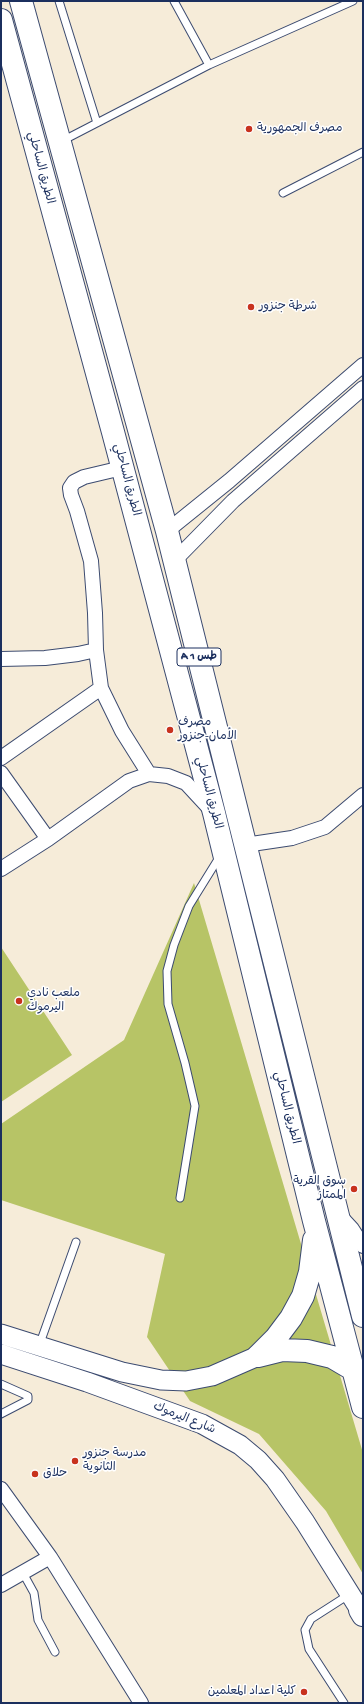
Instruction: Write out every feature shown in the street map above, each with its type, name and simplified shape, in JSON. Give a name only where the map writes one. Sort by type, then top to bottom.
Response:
[{"type":"highway","name":"الطريق الساحلي","points":[[21,1],[167,530],[363,1316]]},
{"type":"highway","name":"الطريق الساحلي","points":[[1,20],[214,813],[314,1221],[358,1374],[363,1407]]},
{"type":"highway","points":[[258,1356],[276,1338],[291,1318],[302,1296],[310,1272],[314,1247],[314,1221]]},
{"type":"highway","points":[[258,1356],[282,1350],[307,1350],[332,1357],[358,1374]]},
{"type":"main road","name":"شارع اليرموك","points":[[1,1334],[36,1355],[87,1382],[202,1424],[240,1445],[258,1460],[275,1479],[305,1522],[359,1607]]},
{"type":"main road","name":"شارع اليرموك","points":[[1,1354],[36,1355],[160,1380],[186,1381],[212,1376],[258,1356]]},
{"type":"street","points":[[167,530],[229,482],[363,365]]},
{"type":"street","points":[[174,560],[232,501],[363,388]]},
{"type":"street","points":[[122,468],[84,477],[74,482],[70,488],[91,561],[96,650],[101,688],[122,732],[149,774]]},
{"type":"street","points":[[1,659],[45,658],[96,650]]},
{"type":"street","points":[[1,758],[101,688]]},
{"type":"street","points":[[1,773],[48,839]]},
{"type":"street","points":[[1,868],[48,839],[129,781],[149,774],[168,776],[186,783],[214,813]]},
{"type":"street","points":[[246,845],[292,838],[325,827],[363,795]]},
{"type":"street","points":[[337,1212],[352,1229],[363,1246]]},
{"type":"street","points":[[1,1489],[50,1557],[141,1703]]},
{"type":"street","points":[[1,1585],[50,1557]]},
{"type":"lane","points":[[59,1],[97,123]]},
{"type":"lane","points":[[174,1],[209,65]]},
{"type":"lane","points":[[60,142],[209,65],[353,1]]},
{"type":"lane","points":[[283,193],[363,152]]},
{"type":"lane","points":[[180,1198],[195,1106],[168,1004],[167,971],[174,945],[189,906],[223,850]]},
{"type":"lane","points":[[36,1355],[76,1242]]},
{"type":"lane","points":[[1,1384],[28,1396],[28,1400],[1,1414]]},
{"type":"lane","points":[[23,1573],[34,1593],[38,1620],[55,1652]]},
{"type":"lane","points":[[344,1703],[309,1649],[305,1630],[311,1619],[359,1607]]},
{"type":"green space","points":[[194,883],[363,1453],[363,1574],[326,1511],[259,1434],[190,1401],[147,1337],[165,1254],[1,1200],[1,1124],[124,1040]]},
{"type":"green space","name":"ملعب نادي اليرموك","points":[[1,947],[72,1055],[1,1102]]},
{"type":"place","name":"مصرف الجمهورية","points":[[249,129]]},
{"type":"place","name":"شرطة جنزور","points":[[251,307]]},
{"type":"place","name":"مصرف الأمان-جنزور","points":[[170,730]]},
{"type":"place","name":"ملعب نادي اليرموك","points":[[19,1001]]},
{"type":"place","name":"سوق القرية الممتاز","points":[[354,1189]]},
{"type":"place","name":"مدرسة جنزور الثانوية","points":[[75,1461]]},
{"type":"place","name":"حلاق","points":[[35,1474]]},
{"type":"place","name":"كلية اعداد المعلمين","points":[[304,1692]]}]
